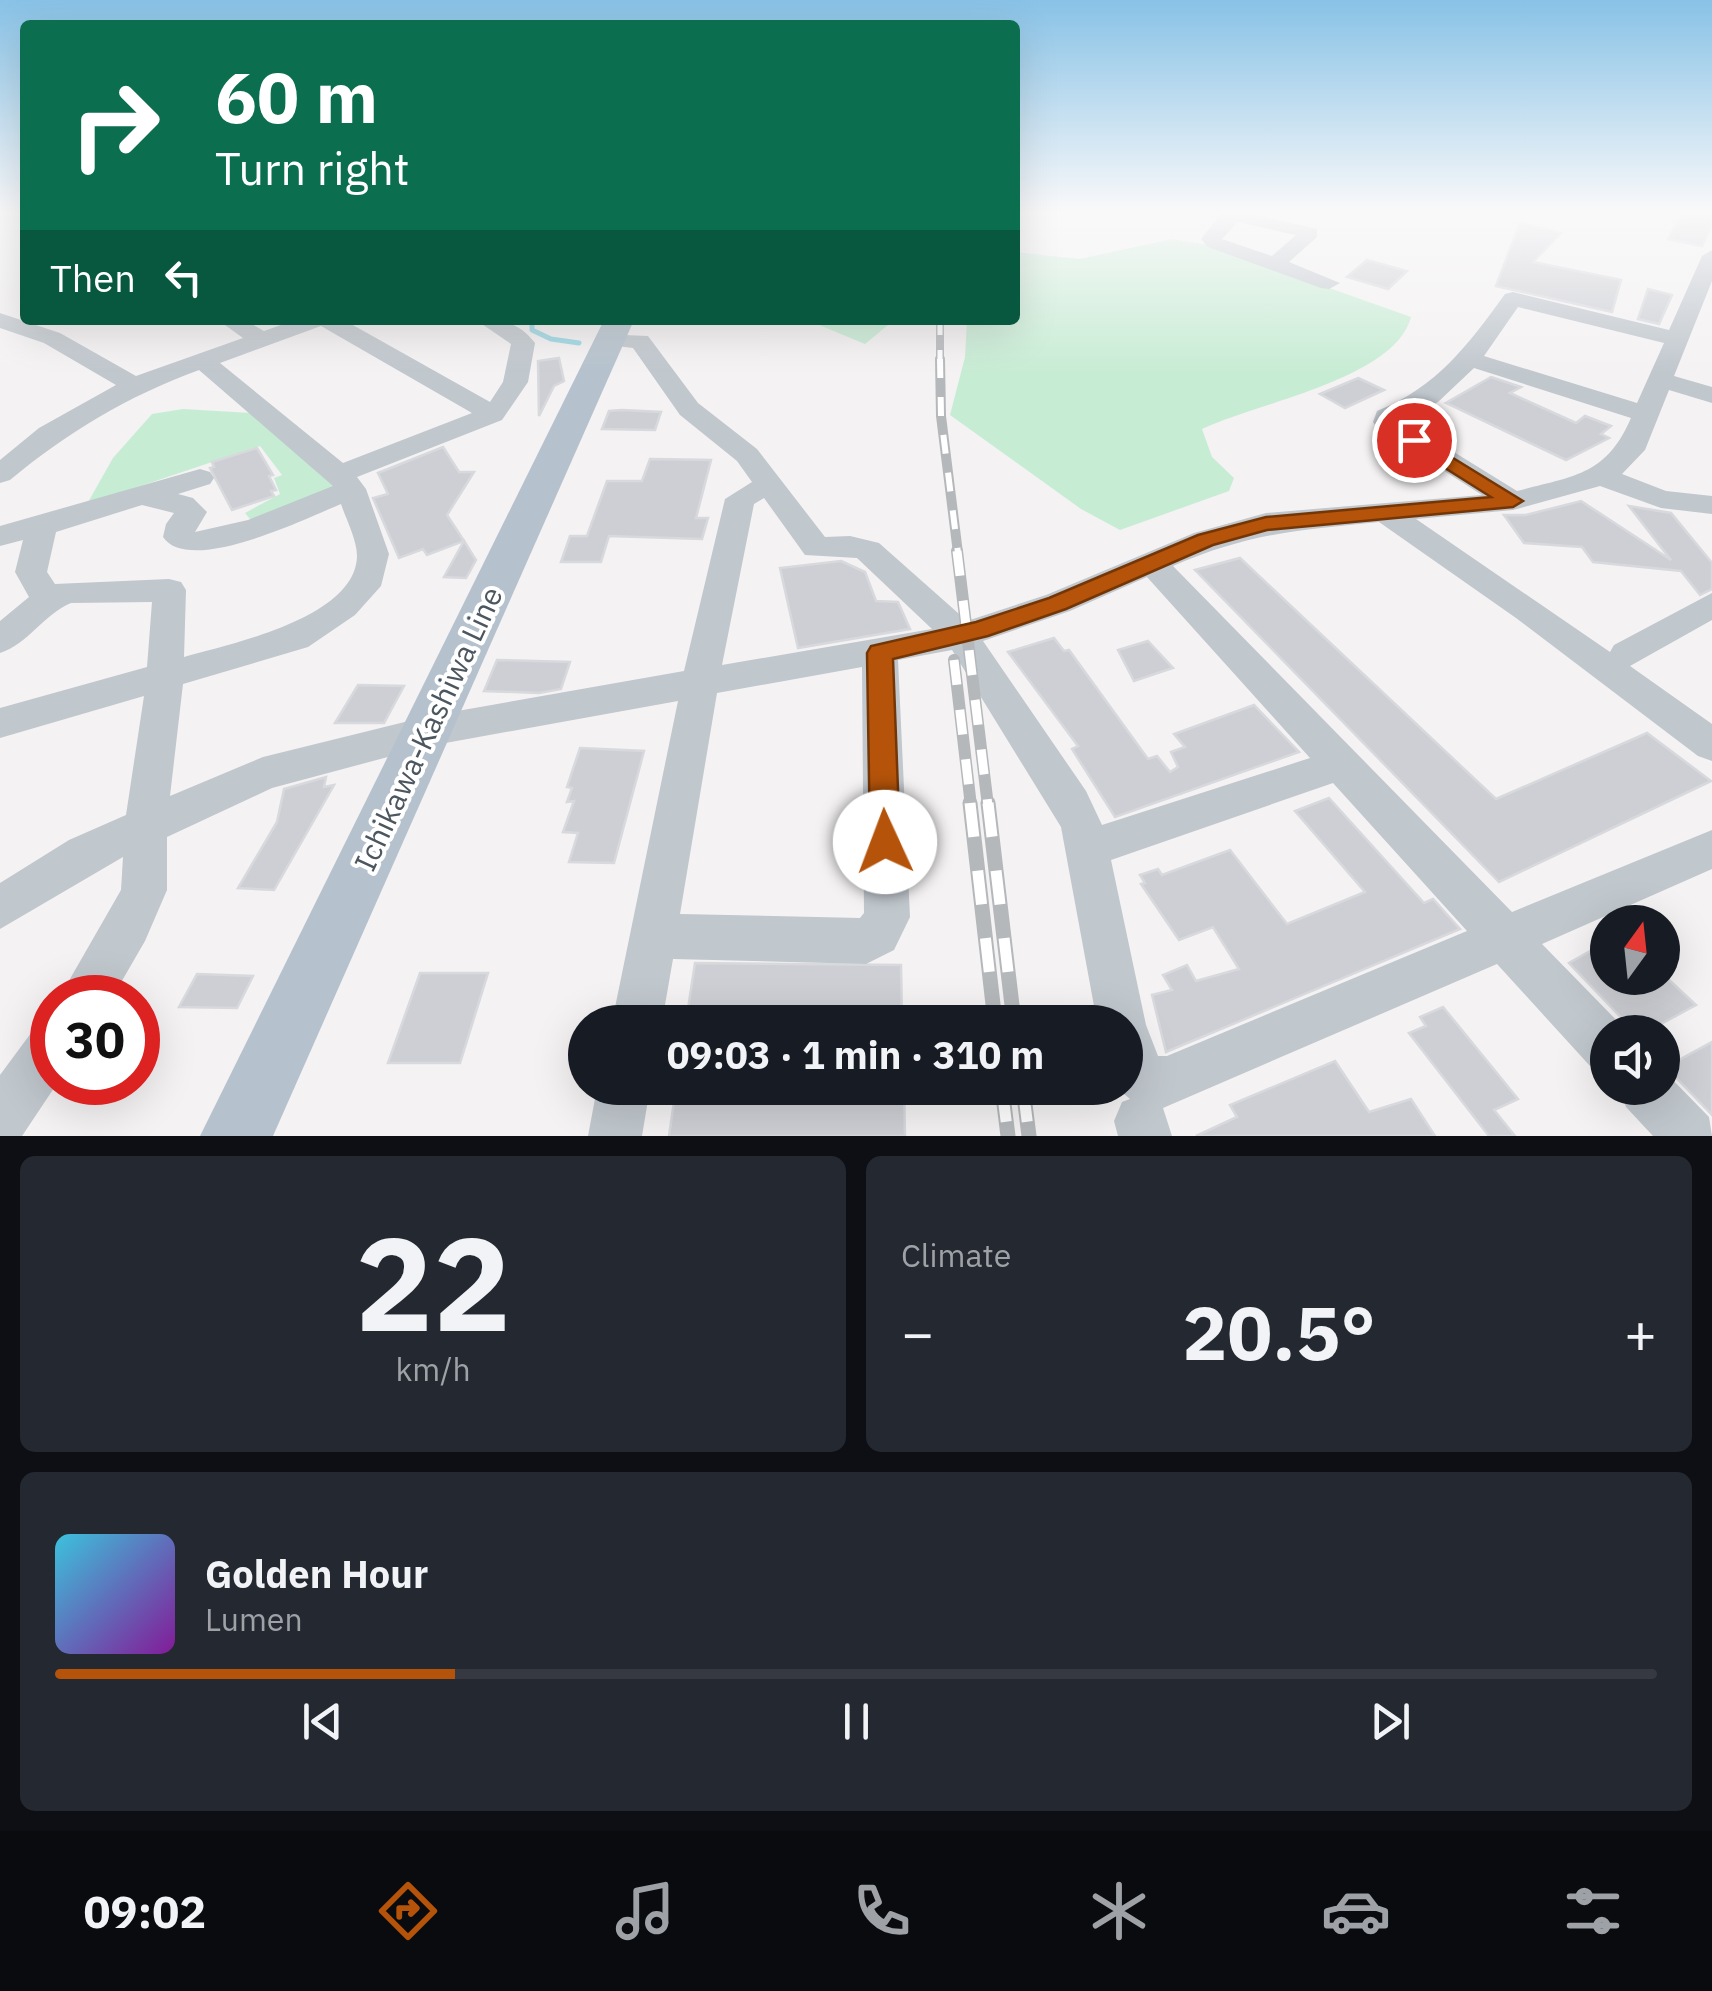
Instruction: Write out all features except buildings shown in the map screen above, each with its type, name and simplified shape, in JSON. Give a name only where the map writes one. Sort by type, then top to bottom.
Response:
[{"type":"main road","name":"Ichikawa-Kashiwa Line","points":[[236,1136],[429,732],[614,329]]},
{"type":"street","points":[[1284,267],[1329,283]]},
{"type":"street","points":[[0,908],[84,854],[146,823],[263,774],[429,732],[961,636],[1058,603],[1206,540],[1266,524],[1513,501],[1602,478],[1630,450],[1707,267]]},
{"type":"street","points":[[1513,501],[1386,422],[1386,418],[1414,408],[1444,389],[1514,300],[1677,339]]},
{"type":"street","points":[[0,320],[52,338],[134,385]]},
{"type":"street","points":[[238,325],[263,340]]},
{"type":"street","points":[[0,474],[49,434],[134,385],[304,325]]},
{"type":"street","points":[[336,325],[492,414]]},
{"type":"street","points":[[139,496],[182,504],[192,512],[180,524],[180,537],[192,544],[257,528],[492,414],[506,401],[522,369],[523,343],[514,333],[497,325]]},
{"type":"street","points":[[614,329],[640,341],[689,409],[746,455],[816,548],[850,546],[868,550],[961,636],[1071,803],[1087,850],[1119,1005]]},
{"type":"street","points":[[1470,358],[1647,415]]},
{"type":"street","points":[[0,723],[296,638],[342,606],[369,578],[372,554],[345,482],[204,362]]},
{"type":"street","points":[[1662,380],[1712,395]]},
{"type":"street","points":[[0,536],[200,478]]},
{"type":"street","points":[[1602,478],[1707,509]]},
{"type":"street","points":[[640,1005],[700,684],[740,499],[770,484]]},
{"type":"street","points":[[1385,512],[1528,610],[1712,745]]},
{"type":"street","points":[[42,526],[31,572],[48,600]]},
{"type":"street","points":[[1152,562],[1590,1029]]},
{"type":"street","points":[[0,640],[48,600],[67,592],[169,590],[165,678],[146,823],[144,890],[129,925],[98,975]]},
{"type":"street","points":[[1627,654],[1712,605]]},
{"type":"street","points":[[1528,610],[1712,724]]},
{"type":"street","points":[[654,936],[866,940],[878,934],[886,917],[880,653]]},
{"type":"street","points":[[1087,850],[1342,764]]},
{"type":"street","points":[[1143,1078],[1153,1083],[1166,1082],[1712,849]]},
{"type":"street","points":[[0,1122],[30,1078]]},
{"type":"street","points":[[615,1136],[621,1105]]},
{"type":"street","points":[[1660,1105],[1690,1136]]},
{"type":"green space","points":[[1020,267],[1270,267],[1411,317],[1400,339],[1352,373],[1202,429],[1212,457],[1234,478],[1229,491],[1120,530],[1081,509],[950,415],[965,357],[967,325],[1020,325]]},
{"type":"green space","points":[[819,325],[888,325],[865,344]]},
{"type":"green space","points":[[183,409],[251,413],[338,490],[255,525],[245,513],[280,494],[274,478],[282,475],[260,446],[87,504],[113,458],[152,414]]},
{"type":"waterway","points":[[532,325],[532,330],[551,339],[579,343]]},
{"type":"railway","points":[[940,325],[940,359]]},
{"type":"railway","points":[[940,359],[941,416],[958,553]]},
{"type":"railway","points":[[957,551],[988,806]]},
{"type":"railway","points":[[954,660],[971,806]]},
{"type":"railway","points":[[970,803],[993,1005]]},
{"type":"railway","points":[[988,803],[1012,1005]]},
{"type":"railway","points":[[1004,1105],[1008,1136]]},
{"type":"railway","points":[[1025,1105],[1029,1136]]},
{"type":"route","points":[[885,842],[880,653],[961,636],[1058,603],[1236,531],[1324,517],[1513,501],[1414,440]]}]
